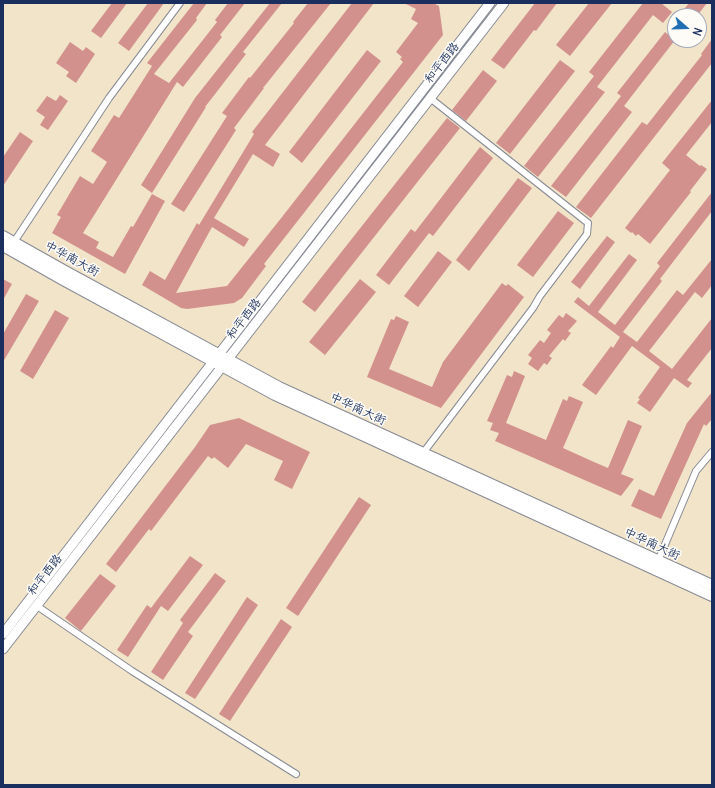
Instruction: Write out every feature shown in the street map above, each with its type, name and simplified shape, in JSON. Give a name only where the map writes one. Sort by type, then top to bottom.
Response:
[{"type":"main road","name":"和平西路","points":[[3,649],[490,3]]},
{"type":"main road","name":"和平西路","points":[[3,634],[504,3]]},
{"type":"main road","name":"中华南大街","points":[[3,236],[221,360],[275,395],[712,596]]},
{"type":"main road","name":"中华南大街","points":[[3,246],[63,280],[221,360],[423,454],[712,585]]},
{"type":"street","points":[[14,242],[109,98],[180,3]]},
{"type":"street","points":[[423,454],[587,234],[588,223],[430,98]]},
{"type":"street","points":[[658,561],[696,471],[712,452]]},
{"type":"street","points":[[36,606],[132,671],[296,774]]},
{"type":"building","points":[[112,3],[127,3],[101,38],[91,31]]},
{"type":"building","points":[[148,3],[164,3],[129,51],[118,43]]},
{"type":"building","points":[[194,3],[207,3],[196,18],[197,20],[154,74],[169,83],[217,22],[215,20],[228,3],[245,3],[220,35],[222,37],[183,87],[177,82],[83,233],[99,242],[96,248],[113,257],[131,226],[133,227],[152,194],[165,201],[125,274],[52,233],[61,217],[57,215],[80,176],[93,184],[107,162],[91,151],[114,115],[119,118],[152,66],[147,63]]},
{"type":"building","points":[[270,3],[282,3],[243,52],[246,54],[205,107],[152,193],[141,185],[195,98]]},
{"type":"building","points":[[308,3],[331,3],[263,88],[234,128],[236,130],[184,212],[171,204],[227,116],[222,113],[249,77],[250,78],[294,23],[293,22]]},
{"type":"building","points":[[352,3],[374,3],[265,145],[280,154],[273,167],[253,154],[214,218],[249,239],[244,247],[212,227],[176,293],[227,286],[282,217],[403,62],[400,59],[402,57],[396,52],[418,23],[411,19],[416,9],[404,3],[433,3],[439,6],[443,35],[264,264],[266,266],[242,298],[234,303],[187,309],[181,308],[142,285],[150,271],[165,280],[197,223],[199,225],[254,134],[252,132]]},
{"type":"building","points":[[535,3],[557,3],[504,69],[491,60]]},
{"type":"building","points":[[589,3],[612,3],[570,56],[556,45]]},
{"type":"building","points":[[643,3],[661,3],[667,8],[667,18],[663,23],[653,15],[597,87],[605,92],[538,177],[524,166],[594,76],[589,72]]},
{"type":"building","points":[[689,3],[707,3],[703,8],[685,8]]},
{"type":"building","points":[[665,32],[667,34],[667,48],[669,48],[624,106],[632,112],[566,197],[551,186],[621,96],[617,93]]},
{"type":"building","points":[[712,39],[712,63],[591,218],[576,207],[642,122],[647,125],[702,55],[701,54],[707,48]]},
{"type":"building","points":[[70,42],[83,51],[86,47],[95,54],[76,83],[66,76],[69,72],[56,63]]},
{"type":"building","points":[[367,50],[381,61],[302,163],[289,152]]},
{"type":"building","points":[[560,60],[575,71],[510,154],[496,143]]},
{"type":"building","points":[[483,70],[497,81],[466,121],[452,110]]},
{"type":"building","points":[[60,95],[68,101],[48,130],[40,125],[45,117],[36,111],[47,96],[56,101]]},
{"type":"building","points":[[712,100],[712,122],[686,155],[700,166],[701,165],[707,169],[650,244],[638,234],[636,236],[625,228],[670,170],[662,163]]},
{"type":"building","points":[[447,118],[460,128],[315,312],[302,302]]},
{"type":"building","points":[[20,132],[33,141],[3,186],[3,157]]},
{"type":"building","points":[[480,147],[493,158],[433,236],[429,233],[389,285],[376,275],[411,229],[415,232]]},
{"type":"building","points":[[518,178],[532,188],[469,271],[456,260]]},
{"type":"building","points":[[712,192],[712,211],[660,279],[662,281],[623,332],[637,342],[677,290],[683,295],[712,259],[712,285],[702,298],[695,292],[649,351],[672,369],[712,318],[712,348],[687,380],[692,383],[688,388],[674,378],[650,412],[637,403],[640,399],[638,398],[660,367],[632,346],[596,395],[582,385],[611,346],[613,348],[620,337],[574,302],[578,297],[589,306],[629,254],[637,260],[598,312],[615,325],[660,266],[657,263]]},
{"type":"building","points":[[558,211],[574,223],[533,277],[517,265]]},
{"type":"building","points":[[607,236],[615,242],[580,289],[571,282]]},
{"type":"building","points":[[438,251],[452,262],[418,307],[404,296]]},
{"type":"building","points":[[3,279],[12,284],[3,300]]},
{"type":"building","points":[[360,279],[376,292],[325,355],[309,342]]},
{"type":"building","points":[[502,283],[506,286],[508,284],[524,297],[441,408],[367,377],[391,319],[394,320],[396,316],[409,322],[389,369],[432,387],[443,362]]},
{"type":"building","points":[[26,294],[39,301],[3,362],[3,334]]},
{"type":"building","points":[[55,310],[69,318],[33,379],[20,371]]},
{"type":"building","points":[[566,313],[577,321],[568,331],[571,333],[565,341],[563,339],[549,356],[552,358],[547,365],[544,363],[538,371],[528,364],[532,358],[528,355],[540,340],[544,343],[551,333],[547,330],[559,315],[563,318]]},
{"type":"building","points":[[514,371],[525,376],[506,423],[546,440],[563,399],[567,401],[569,396],[583,402],[563,448],[594,462],[608,468],[628,420],[642,426],[621,474],[634,479],[621,496],[495,441],[499,433],[490,430],[493,423],[487,421],[507,375],[512,377]]},
{"type":"building","points":[[712,392],[712,419],[706,426],[704,424],[661,519],[631,506],[639,489],[654,496],[687,423]]},
{"type":"building","points":[[239,418],[310,452],[292,489],[274,480],[283,461],[246,444],[228,468],[214,457],[212,459],[208,456],[151,531],[149,529],[116,572],[106,564],[210,425]]},
{"type":"building","points":[[359,497],[371,505],[298,616],[286,608]]},
{"type":"building","points":[[190,556],[203,565],[168,611],[161,606],[128,657],[117,650],[147,605],[151,608]]},
{"type":"building","points":[[215,573],[226,581],[188,632],[193,636],[163,680],[151,672],[183,623],[180,620]]},
{"type":"building","points":[[100,574],[116,586],[81,631],[65,618]]},
{"type":"building","points":[[247,597],[258,605],[195,699],[185,693]]},
{"type":"building","points":[[281,619],[292,627],[230,721],[219,714]]}]
